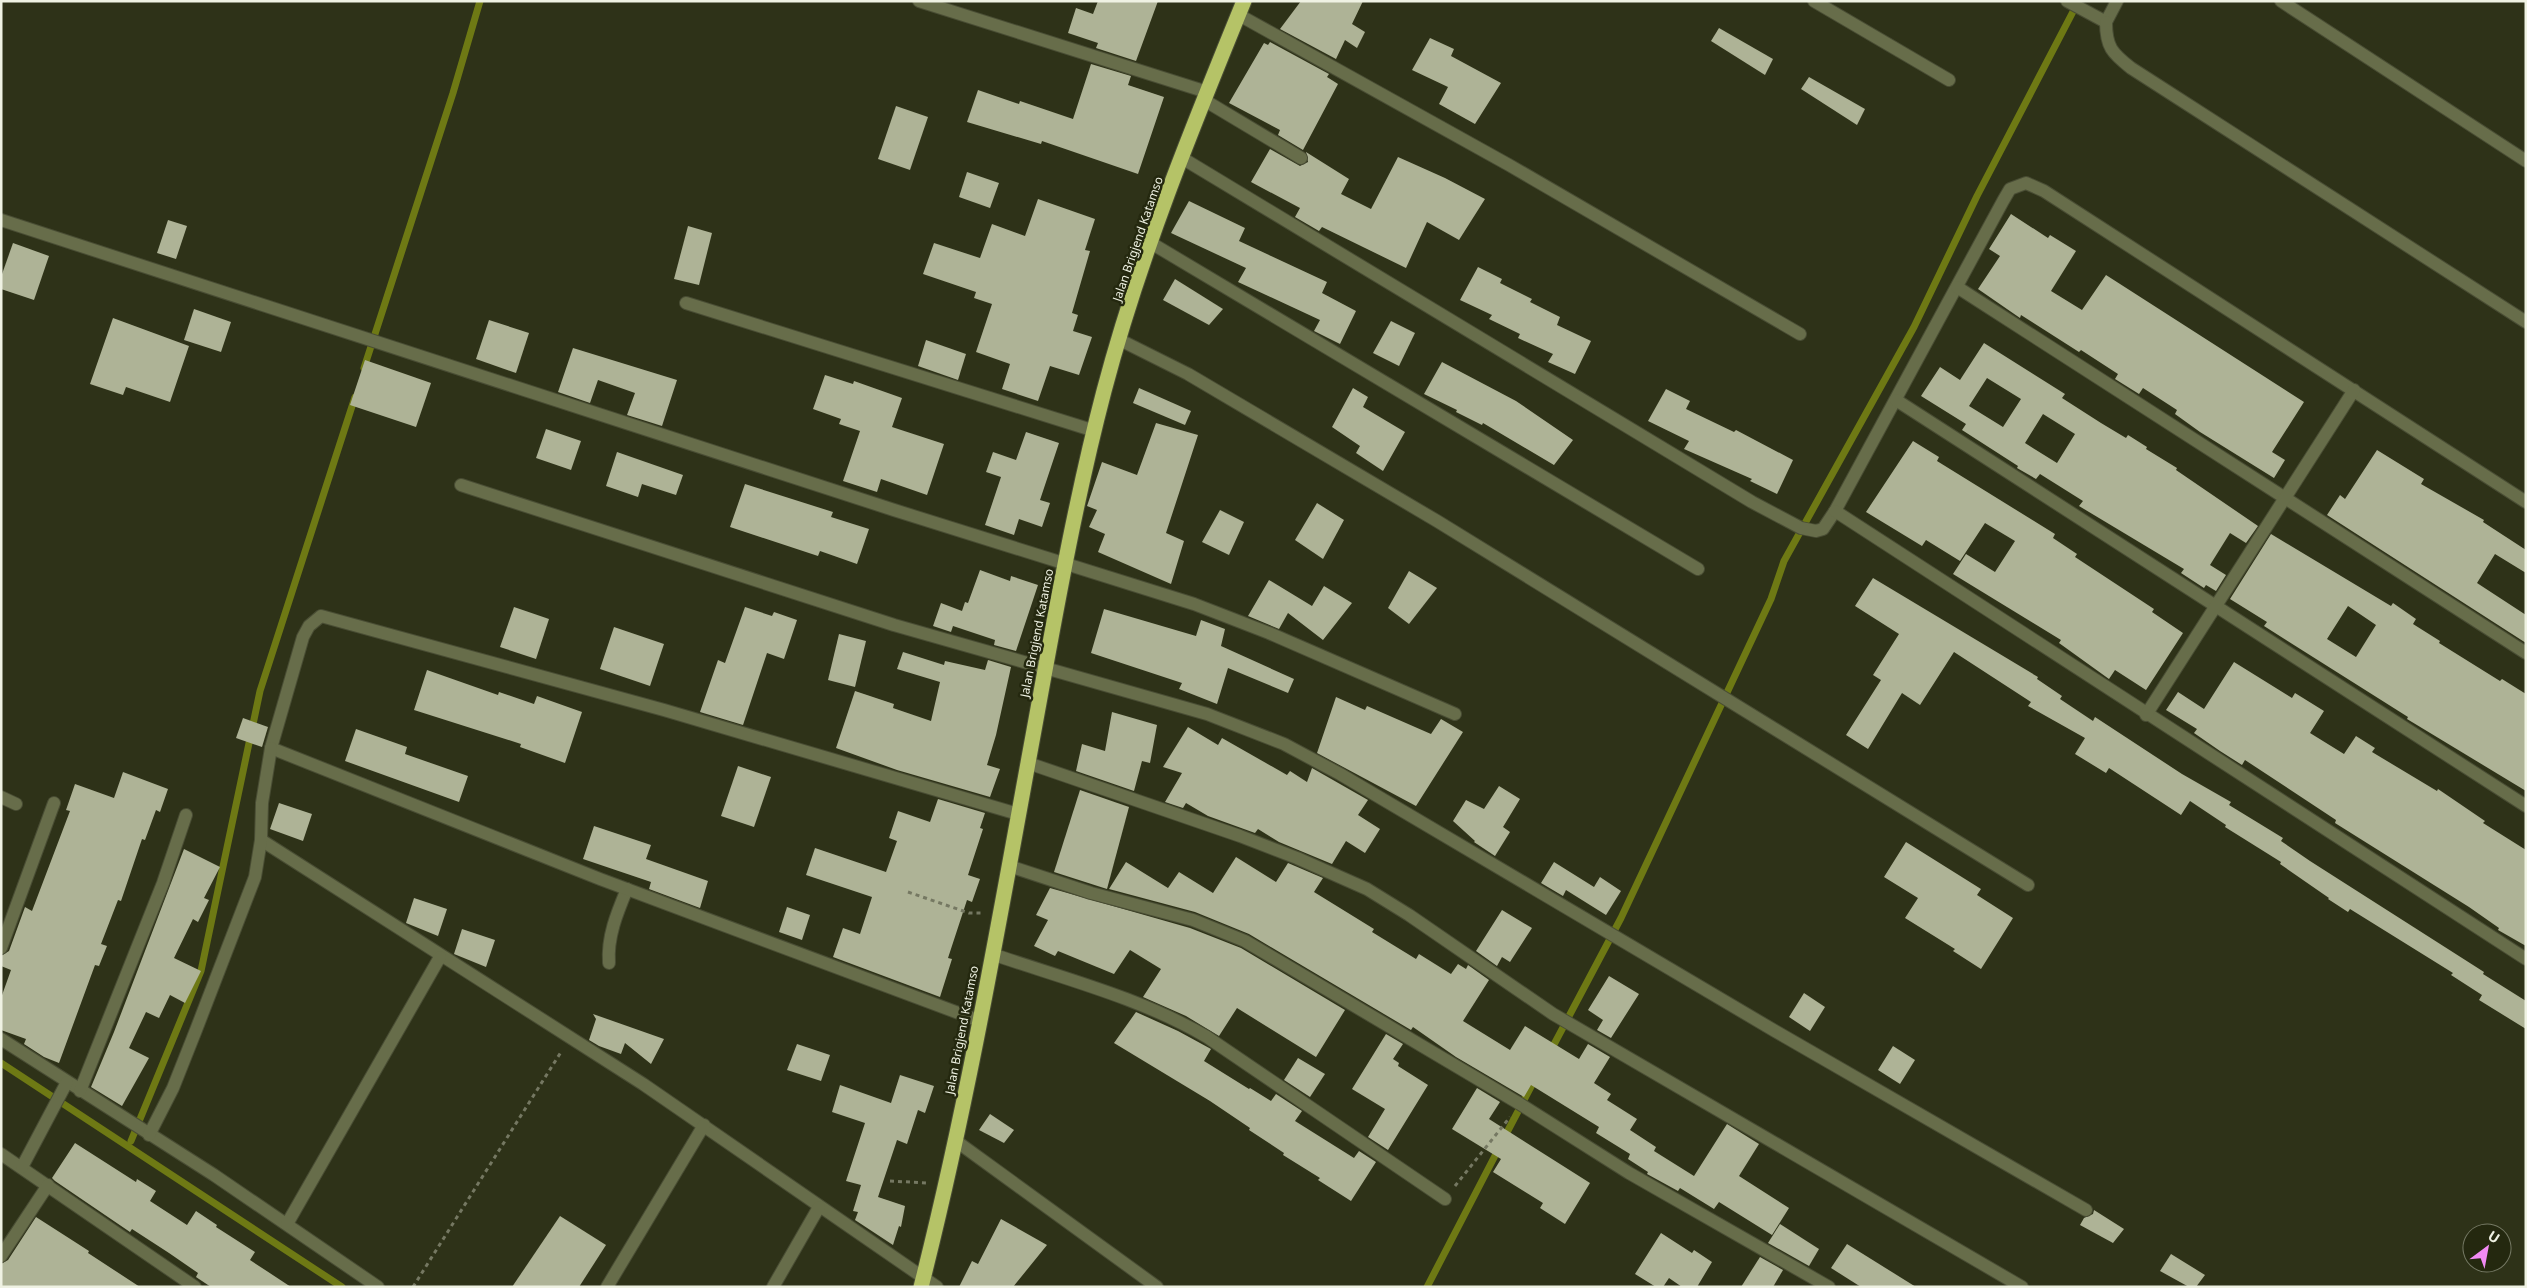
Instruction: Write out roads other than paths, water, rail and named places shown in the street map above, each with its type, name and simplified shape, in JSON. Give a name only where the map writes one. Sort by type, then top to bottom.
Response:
[{"type":"highway","name":"Jalan Brigjend Katamso","points":[[922,1282],[956,1141],[980,1022],[1045,669],[1095,430],[1118,339],[1151,243],[1206,96],[1242,8]]},
{"type":"street","points":[[919,1],[1206,96],[1301,158]]},
{"type":"street","points":[[1814,1],[1949,80]]},
{"type":"street","points":[[2067,1],[2106,22]]},
{"type":"street","points":[[2117,1],[2106,22],[2106,38],[2110,47],[2131,68],[2526,322]]},
{"type":"street","points":[[2280,1],[2526,161]]},
{"type":"street","points":[[1242,8],[1800,334]]},
{"type":"street","points":[[1182,158],[1752,502],[1808,531],[1816,532],[1826,525],[1836,511],[2010,189],[2026,183],[2044,191],[2526,502]]},
{"type":"street","points":[[1,220],[884,506],[1067,562],[1211,610],[1295,644],[1455,714]]},
{"type":"street","points":[[1151,243],[1698,569]]},
{"type":"street","points":[[1957,287],[2526,653]]},
{"type":"street","points":[[686,303],[1095,430]]},
{"type":"street","points":[[1118,339],[1188,374],[1437,521],[2028,885]]},
{"type":"street","points":[[2146,714],[2354,390]]},
{"type":"street","points":[[1896,400],[2526,806]]},
{"type":"street","points":[[461,485],[894,625],[1207,714],[1249,729],[1305,754],[2086,1210]]},
{"type":"street","points":[[1836,511],[2526,959]]},
{"type":"street","points":[[150,1134],[173,1088],[255,877],[262,803],[271,748],[304,637],[309,626],[321,616],[664,710],[1018,814]]},
{"type":"street","points":[[271,748],[627,889],[980,1022]]},
{"type":"street","points":[[1028,763],[1240,836],[1297,858],[1367,889],[1409,915],[1553,1014],[2022,1287]]},
{"type":"street","points":[[1,797],[16,804]]},
{"type":"street","points":[[1,948],[54,803]]},
{"type":"street","points":[[80,1091],[163,883],[186,816]]},
{"type":"street","points":[[260,840],[440,957],[571,1037],[704,1124],[922,1282],[937,1287]]},
{"type":"street","points":[[1009,866],[1091,894],[1193,920],[1245,941],[1520,1104],[1629,1172],[1829,1287]]},
{"type":"street","points":[[609,963],[608,949],[614,919],[627,889]]},
{"type":"street","points":[[992,954],[1150,1007],[1176,1019],[1207,1037],[1445,1199]]},
{"type":"street","points":[[287,1224],[440,957]]},
{"type":"street","points":[[1,1039],[287,1224],[378,1287]]},
{"type":"street","points":[[22,1167],[67,1082]]},
{"type":"street","points":[[608,1287],[704,1124]]},
{"type":"street","points":[[956,1141],[1156,1287]]},
{"type":"street","points":[[1,1154],[48,1184],[196,1287]]},
{"type":"street","points":[[1,1256],[48,1184]]},
{"type":"street","points":[[773,1287],[819,1207]]},
{"type":"waterway","points":[[364,368],[453,93],[480,1]]},
{"type":"waterway","points":[[1550,1052],[1621,918],[1771,599],[1784,561],[1914,327],[1977,196],[2077,4]]},
{"type":"waterway","points":[[131,1141],[201,971],[260,691],[355,397]]},
{"type":"waterway","points":[[1,1063],[342,1287]]},
{"type":"waterway","points":[[1504,1138],[1535,1079]]},
{"type":"waterway","points":[[1427,1287],[1499,1148]]}]
